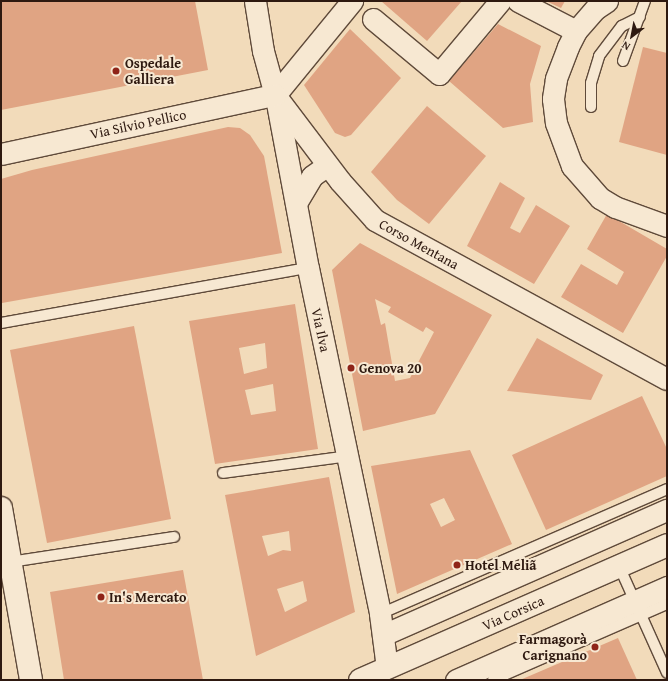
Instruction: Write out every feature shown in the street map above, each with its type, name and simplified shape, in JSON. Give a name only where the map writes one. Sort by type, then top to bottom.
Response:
[{"type":"street","name":"Corso Mentana","points":[[255,1],[264,51],[275,95],[328,166],[375,220],[667,379]]},
{"type":"street","points":[[275,95],[352,1]]},
{"type":"street","points":[[373,19],[439,74],[500,1]]},
{"type":"street","points":[[518,1],[576,31]]},
{"type":"street","points":[[607,1],[595,9],[576,31],[556,79],[553,99],[556,123],[572,166],[600,198],[615,207],[667,226]]},
{"type":"street","name":"Via Silvio Pellico","points":[[1,154],[275,95]]},
{"type":"street","name":"Via Ilva","points":[[275,95],[281,117],[308,268],[382,624],[387,668]]},
{"type":"street","points":[[296,203],[312,176],[328,166]]},
{"type":"street","points":[[1,508],[31,680]]},
{"type":"street","points":[[382,624],[667,510]]},
{"type":"street","name":"Via Corsica","points":[[360,680],[667,545]]},
{"type":"street","points":[[456,680],[638,608],[667,587]]},
{"type":"lane","points":[[624,61],[645,1]]},
{"type":"lane","points":[[591,107],[591,83],[599,56],[622,26],[640,17]]},
{"type":"lane","points":[[1,323],[308,268]]},
{"type":"lane","points":[[223,473],[348,456]]},
{"type":"lane","points":[[382,624],[667,489]]},
{"type":"lane","points":[[10,562],[174,537]]},
{"type":"lane","points":[[619,566],[667,673]]},
{"type":"lane","points":[[493,680],[638,608],[667,604]]},
{"type":"building","name":"Ospedale Galliera","points":[[1,1],[195,1],[208,70],[1,110]]},
{"type":"building","points":[[381,1],[462,1],[427,41]]},
{"type":"building","points":[[546,1],[565,1],[561,8]]},
{"type":"building","points":[[498,24],[541,46],[530,84],[533,122],[503,128],[449,81]]},
{"type":"building","points":[[350,29],[401,78],[351,135],[345,137],[335,133],[304,85]]},
{"type":"building","points":[[643,47],[667,53],[667,155],[619,142]]},
{"type":"building","points":[[427,106],[486,156],[429,224],[397,200],[371,172]]},
{"type":"building","points":[[228,127],[240,128],[250,135],[264,156],[282,253],[2,303],[1,179],[32,170]]},
{"type":"building","points":[[500,182],[525,198],[510,228],[520,233],[536,205],[570,226],[534,284],[467,246]]},
{"type":"building","points":[[607,214],[667,249],[667,256],[623,333],[561,297],[581,264],[617,285],[624,272],[587,249]]},
{"type":"building","points":[[360,243],[492,315],[435,414],[363,431],[332,270]],"holes":[[[375,299],[391,307],[388,312],[423,332],[426,327],[434,332],[410,378],[395,381],[385,323],[381,325]]]},
{"type":"building","points":[[295,304],[318,449],[215,464],[189,321]],"holes":[[[265,343],[267,368],[244,374],[239,348]],[[273,384],[276,411],[251,415],[245,390]]]},
{"type":"building","points":[[134,326],[171,519],[47,543],[10,350]]},
{"type":"building","points":[[537,338],[603,375],[591,400],[507,391]]},
{"type":"building","points":[[642,396],[667,449],[667,476],[546,530],[512,455]]},
{"type":"building","points":[[470,450],[512,544],[397,594],[371,466]],"holes":[[[444,498],[455,520],[441,527],[430,504]]]},
{"type":"building","points":[[329,477],[355,612],[256,656],[225,495]],"holes":[[[289,531],[291,551],[283,550],[268,556],[262,536]],[[303,581],[307,601],[285,612],[277,589]]]},
{"type":"building","points":[[183,570],[203,680],[64,680],[50,592]]},
{"type":"building","points":[[618,638],[637,680],[520,680]]},
{"type":"place","name":"Ospedale Galliera","points":[[116,71]]},
{"type":"place","name":"Genova 20","points":[[351,368]]},
{"type":"place","name":"Hotel Meliã","points":[[457,565]]},
{"type":"place","name":"In's Mercato","points":[[101,597]]},
{"type":"place","name":"Farmagorà Carignano","points":[[595,647]]}]
